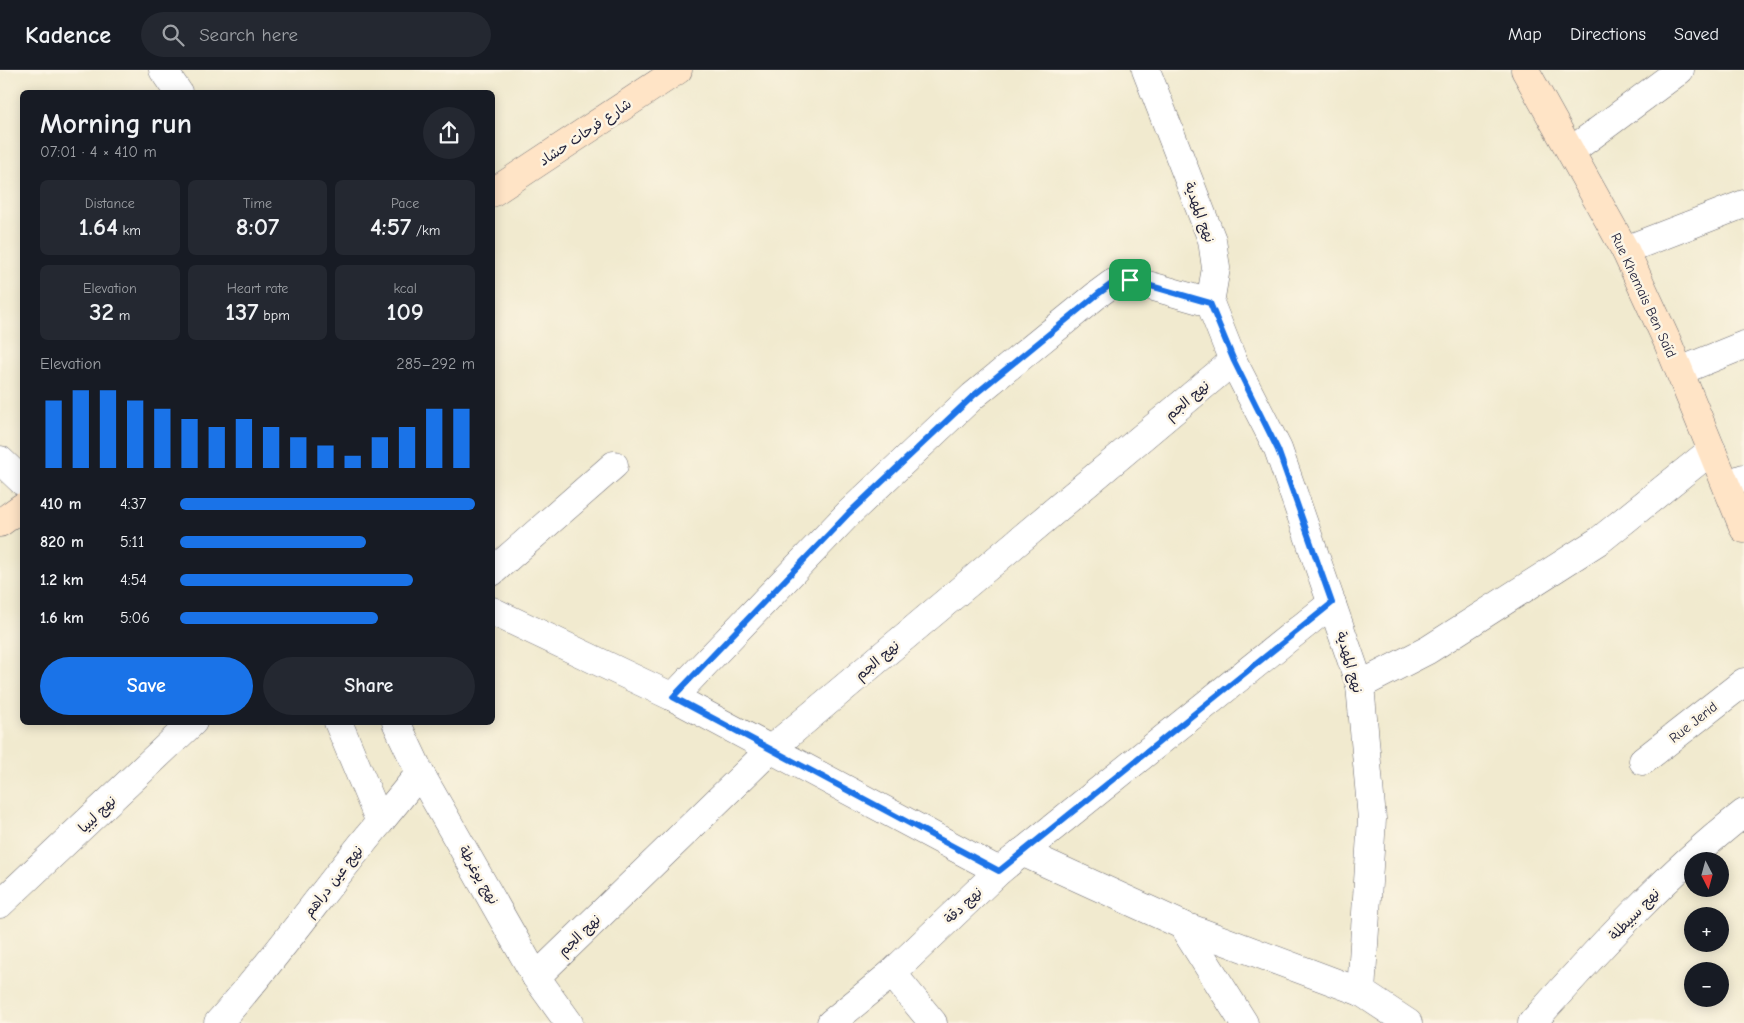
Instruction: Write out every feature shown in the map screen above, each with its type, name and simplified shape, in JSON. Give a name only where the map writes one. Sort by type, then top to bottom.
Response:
[{"type":"street","points":[[163,70],[177,90]]},
{"type":"street","name":"شارع فرحات حشاد","points":[[495,192],[678,70]]},
{"type":"street","name":"نهج المهدية","points":[[1146,70],[1212,240],[1216,268],[1210,303],[1234,361],[1278,450],[1360,685],[1372,819],[1361,992]]},
{"type":"street","name":"Rue Khemais Ben Saïd","points":[[1525,70],[1625,250],[1680,371],[1712,450],[1735,481],[1744,529]]},
{"type":"street","points":[[1571,151],[1680,70]]},
{"type":"street","points":[[1625,250],[1744,204]]},
{"type":"street","points":[[673,697],[849,513],[973,396],[1098,294],[1113,283],[1130,280],[1210,303]]},
{"type":"street","points":[[1680,371],[1744,345]]},
{"type":"street","name":"نهج الجم","points":[[536,977],[770,750],[1234,361]]},
{"type":"street","points":[[1360,685],[1428,650],[1592,545],[1712,450]]},
{"type":"street","points":[[0,460],[20,479]]},
{"type":"street","points":[[495,569],[614,465]]},
{"type":"street","points":[[0,523],[20,508]]},
{"type":"street","name":"نهج دقة","points":[[831,1023],[892,973],[999,871],[1332,603]]},
{"type":"street","points":[[495,612],[673,697],[999,871]]},
{"type":"street","name":"Rue Jerid","points":[[1643,761],[1744,682]]},
{"type":"street","name":"نهج ليبيا","points":[[0,904],[190,725]]},
{"type":"street","points":[[339,725],[380,822]]},
{"type":"street","name":"نهج يوغرطة","points":[[397,725],[420,773],[536,977],[569,1023]]},
{"type":"street","name":"نهج عين دراهم","points":[[218,1023],[260,977],[329,883],[420,773]]},
{"type":"street","name":"نهج سبيطلة","points":[[1532,1023],[1568,983],[1700,847],[1744,813]]},
{"type":"street","points":[[1022,852],[1182,925],[1361,992],[1408,1023]]},
{"type":"street","points":[[1182,925],[1244,1023]]},
{"type":"street","points":[[892,973],[934,1023]]},
{"type":"route","points":[[1130,280],[1210,303],[1234,361],[1278,450],[1332,603],[999,871],[673,697],[849,513],[973,396],[1098,294],[1113,283],[1130,280]]}]
